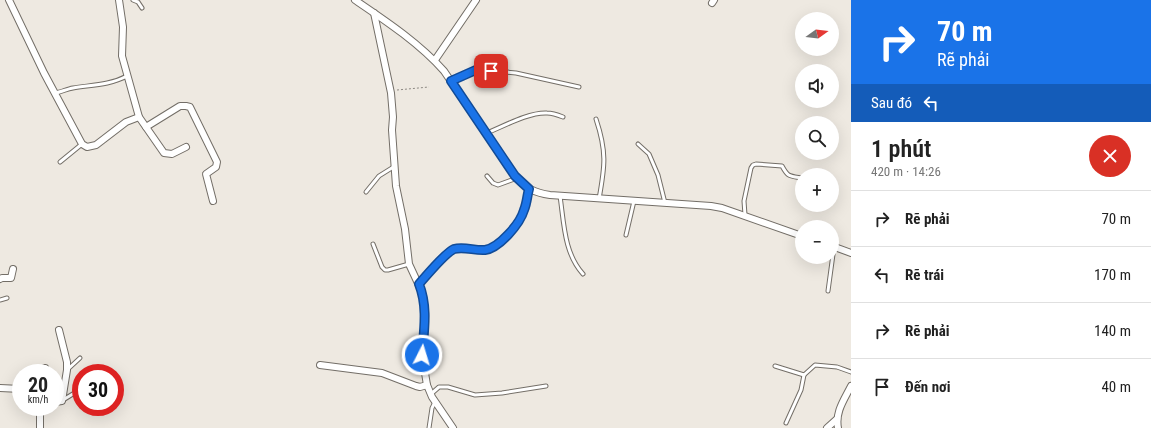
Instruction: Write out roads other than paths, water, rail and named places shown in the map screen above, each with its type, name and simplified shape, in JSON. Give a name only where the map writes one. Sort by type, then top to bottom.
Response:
[{"type":"street","points":[[10,0],[55,94],[82,144],[87,147],[96,145],[126,122],[139,117]]},
{"type":"street","points":[[119,0],[123,27],[121,51],[139,117],[164,153],[172,154],[186,147]]},
{"type":"street","points":[[356,0],[435,60],[517,178],[529,189],[538,193],[560,196],[711,206],[746,215],[795,233]]},
{"type":"street","points":[[435,60],[476,0]]},
{"type":"street","points":[[374,13],[390,91],[393,117],[392,130],[396,186],[405,229],[409,264],[422,292],[425,313],[422,361],[427,385],[431,394],[453,428]]},
{"type":"street","points":[[146,127],[175,109],[186,106],[190,107],[217,162],[216,167],[206,174],[213,201]]},
{"type":"street","points":[[419,284],[449,252],[460,248],[484,250],[497,246],[521,218],[529,189]]},
{"type":"street","points":[[839,249],[851,253]]},
{"type":"street","points":[[0,279],[11,278],[13,269]]},
{"type":"street","points":[[58,330],[67,362],[67,370],[64,380]]},
{"type":"street","points":[[320,365],[382,372],[416,386],[420,387],[427,385]]},
{"type":"street","points":[[838,428],[838,411],[851,386]]},
{"type":"street","points":[[0,388],[12,388]]},
{"type":"street","points":[[40,416],[40,428]]},
{"type":"street","points":[[827,428],[837,419]]},
{"type":"lane","points":[[133,0],[138,2],[142,8]]},
{"type":"lane","points":[[451,81],[478,69],[516,73],[579,86]]},
{"type":"lane","points":[[55,94],[72,88],[95,86],[122,79],[127,76]]},
{"type":"lane","points":[[487,133],[525,117],[541,113],[548,112],[563,117]]},
{"type":"lane","points":[[596,119],[604,152],[604,170],[599,198]]},
{"type":"lane","points":[[60,162],[82,144]]},
{"type":"lane","points":[[638,144],[649,154],[658,175],[665,203]]},
{"type":"lane","points":[[746,215],[744,201],[751,168],[753,165],[782,166],[788,176],[795,177]]},
{"type":"lane","points":[[366,192],[379,176],[395,166]]},
{"type":"lane","points":[[487,176],[498,185],[517,178]]},
{"type":"lane","points":[[560,196],[567,246],[575,265],[583,274]]},
{"type":"lane","points":[[626,235],[634,201]]},
{"type":"lane","points":[[373,244],[382,267],[385,270],[409,264]]},
{"type":"lane","points":[[828,291],[831,264]]},
{"type":"lane","points":[[0,300],[7,298]]},
{"type":"lane","points":[[423,343],[435,343]]},
{"type":"lane","points":[[67,370],[80,358]]},
{"type":"lane","points":[[786,423],[802,390],[804,375],[815,365],[838,367],[851,372]]},
{"type":"lane","points":[[776,366],[804,375]]},
{"type":"lane","points":[[431,394],[439,387],[448,387],[475,395],[502,393],[546,386]]},
{"type":"lane","points":[[429,428],[432,408],[435,402]]}]
